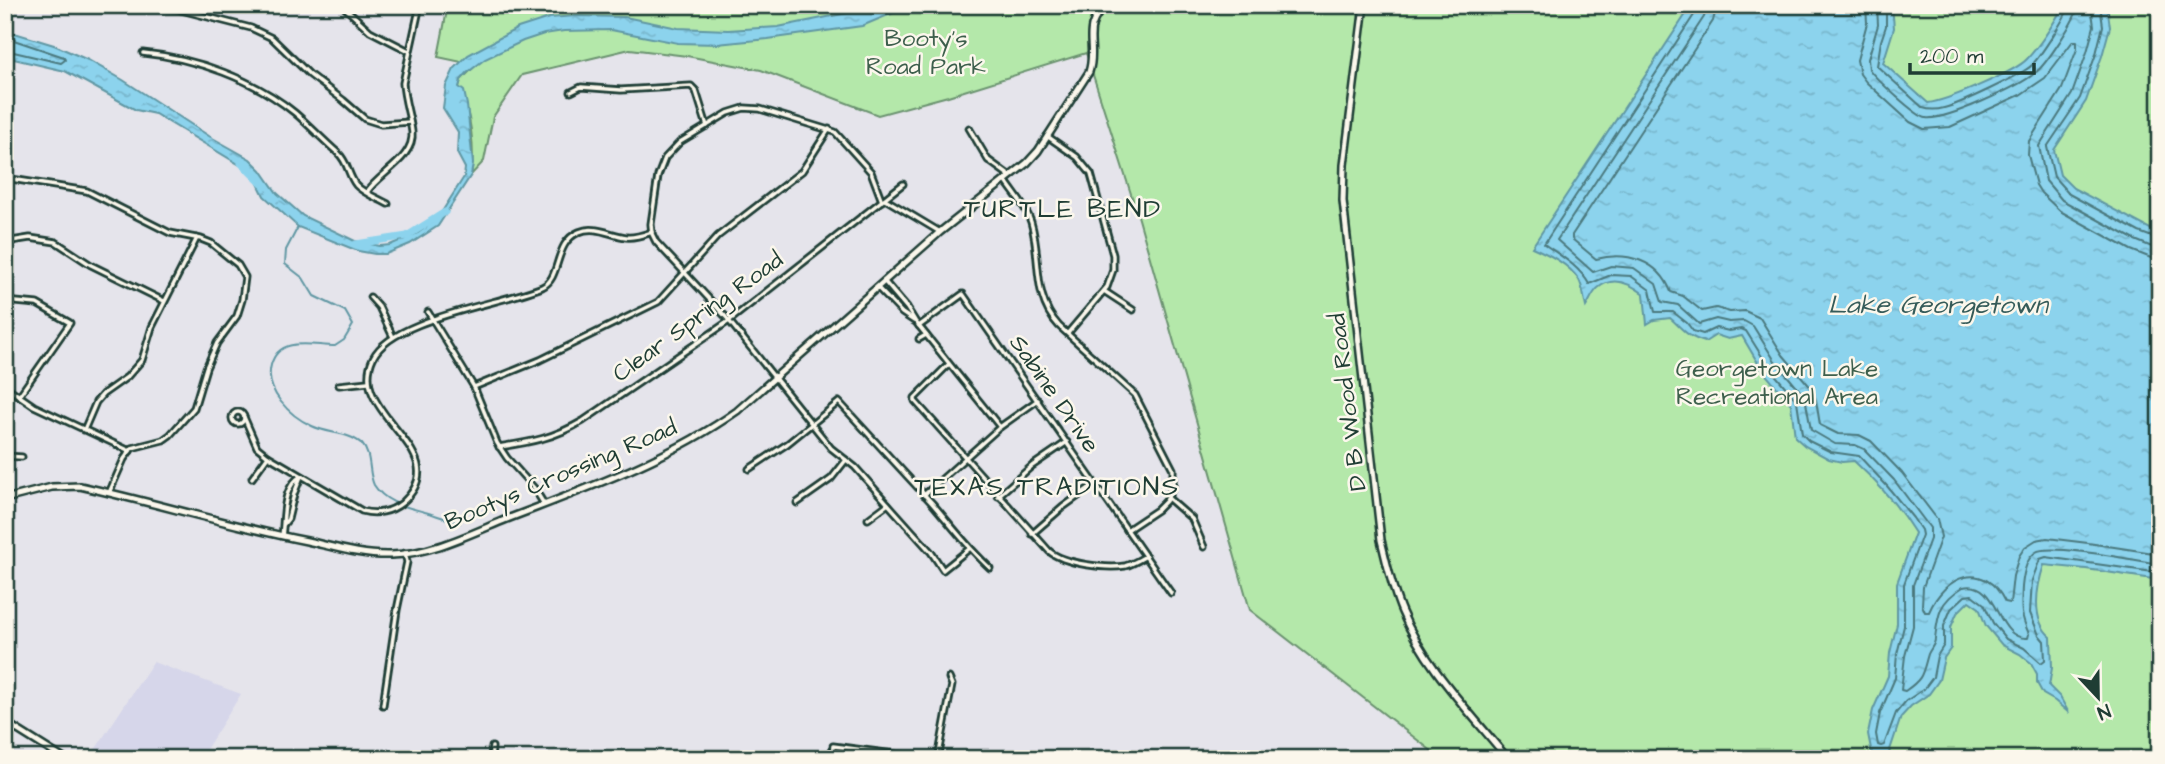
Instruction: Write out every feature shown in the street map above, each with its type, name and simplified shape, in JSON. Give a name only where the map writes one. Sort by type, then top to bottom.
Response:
[{"type":"street","points":[[82,5],[177,9],[259,31],[275,41],[310,75],[365,119],[381,124],[410,122]]},
{"type":"street","points":[[342,5],[370,32],[410,51]]},
{"type":"street","points":[[367,192],[376,180],[404,155],[412,137],[403,96],[403,83],[420,5]]},
{"type":"street","name":"Bootys Crossing Road","points":[[5,499],[60,485],[80,486],[282,536],[363,553],[390,555],[430,548],[624,472],[690,441],[737,411],[940,232],[1038,151],[1089,72],[1093,22],[1097,13],[1107,5]]},
{"type":"street","name":"D B Wood Road","points":[[1364,5],[1343,201],[1381,540],[1392,587],[1417,642],[1435,669],[1508,759]]},
{"type":"street","points":[[143,53],[217,68],[271,97],[296,114],[319,138],[339,153],[358,187],[388,204]]},
{"type":"street","points":[[571,92],[581,88],[621,90],[689,85],[696,91],[707,126]]},
{"type":"street","points":[[940,232],[883,200],[872,172],[840,136],[829,129],[751,107],[734,110],[674,147],[661,165],[658,176],[652,232],[656,242],[729,321],[831,448],[855,467],[931,552],[943,570],[969,549]]},
{"type":"street","points":[[970,128],[988,160],[1007,178],[1030,219],[1038,284],[1043,302],[1054,321],[1139,401],[1173,469],[1174,481],[1168,498],[1157,510],[1127,530]]},
{"type":"street","points":[[474,387],[540,360],[649,308],[663,298],[718,236],[802,171],[829,129]]},
{"type":"street","points":[[1047,136],[1077,157],[1091,174],[1113,255],[1112,274],[1104,292],[1068,333]]},
{"type":"street","points":[[5,178],[87,191],[170,233],[206,240],[242,270],[244,282],[237,316],[217,343],[194,408],[163,440],[137,446],[130,451],[109,493]]},
{"type":"street","name":"Clear Spring Road","points":[[499,447],[541,440],[570,428],[729,321],[903,184]]},
{"type":"street","points":[[244,417],[257,447],[268,456],[362,511],[375,513],[393,509],[413,489],[417,477],[415,456],[409,444],[377,405],[368,382],[369,368],[375,353],[393,337],[432,320],[545,286],[551,280],[564,244],[579,232],[596,229],[638,237],[652,232]]},
{"type":"street","points":[[5,242],[30,238],[56,242],[91,265],[164,301]]},
{"type":"street","points":[[84,430],[96,402],[127,377],[142,360],[152,327],[197,238]]},
{"type":"street","points":[[884,281],[999,427]]},
{"type":"street","points":[[877,287],[909,320],[915,321]]},
{"type":"street","points":[[1104,292],[1133,310]]},
{"type":"street","name":"Sabine Drive","points":[[919,326],[963,294],[1171,593]]},
{"type":"street","points":[[370,297],[379,307],[393,337]]},
{"type":"street","points":[[5,301],[37,304],[70,323],[19,396]]},
{"type":"street","points":[[428,313],[474,387],[499,447],[534,488],[544,505]]},
{"type":"street","points":[[919,339],[926,335]]},
{"type":"street","points":[[949,364],[915,398],[918,406],[1032,534],[1055,556],[1066,561],[1119,566],[1131,564],[1146,556]]},
{"type":"street","points":[[338,385],[368,382]]},
{"type":"street","points":[[5,386],[34,406],[130,451]]},
{"type":"street","points":[[924,495],[999,427],[1038,400]]},
{"type":"street","points":[[749,469],[813,424],[839,402],[954,528],[969,549],[990,568]]},
{"type":"street","points":[[999,496],[1032,466],[1067,442]]},
{"type":"street","points":[[5,456],[22,457]]},
{"type":"street","points":[[252,478],[268,456]]},
{"type":"street","points":[[797,503],[831,479],[846,460]]},
{"type":"street","points":[[282,536],[282,518],[290,489],[301,476]]},
{"type":"street","points":[[1032,534],[1063,507],[1096,484]]},
{"type":"street","points":[[1168,498],[1192,519],[1203,547]]},
{"type":"street","points":[[868,519],[888,504]]},
{"type":"street","points":[[383,705],[407,562],[405,553]]},
{"type":"street","points":[[938,759],[952,685],[949,678]]},
{"type":"street","points":[[5,722],[64,759]]},
{"type":"street","points":[[832,759],[833,746],[932,759]]},
{"type":"street","points":[[491,759],[492,747]]},
{"type":"shaded area","points":[[153,662],[241,694],[200,759],[89,759]]},
{"type":"green space","name":"Georgetown Lake Recreational Area","points":[[448,5],[2160,5],[2160,759],[1442,759],[1250,610],[1139,219],[1086,53],[878,115],[761,70],[687,56],[630,49],[522,75],[493,117],[484,161],[471,175],[471,130],[459,87],[461,80],[476,65],[438,57]]},
{"type":"water","points":[[874,5],[912,5],[862,26],[717,44],[678,43],[611,30],[564,31],[523,41],[485,59],[467,73],[459,87],[464,91],[467,105],[473,164],[471,175],[438,226],[410,244],[386,254],[358,251],[298,227],[264,196],[253,173],[155,114],[136,110],[65,71],[5,57],[5,30],[54,45],[88,60],[250,159],[277,193],[303,216],[355,241],[380,246],[390,245],[418,233],[434,221],[464,177],[465,168],[457,153],[458,132],[443,108],[446,86],[454,69],[468,55],[518,28],[549,18],[576,16],[625,17],[678,28],[728,30],[778,27]]},
{"type":"water","name":"Lake Georgetown","points":[[1692,5],[1892,5],[1894,28],[1883,63],[1928,103],[1980,85],[2020,65],[2037,47],[2064,5],[2107,5],[2110,27],[2086,101],[2054,150],[2060,175],[2073,188],[2160,234],[2160,580],[2044,565],[2037,602],[2040,622],[2051,637],[2052,668],[2049,686],[2060,697],[2069,713],[2043,694],[2031,663],[2002,645],[1986,626],[1979,608],[1969,601],[1957,613],[1951,627],[1951,648],[1944,658],[1939,680],[1929,694],[1911,706],[1901,717],[1887,759],[1873,759],[1868,734],[1873,710],[1888,676],[1897,624],[1897,583],[1915,533],[1909,523],[1887,495],[1854,461],[1829,459],[1805,446],[1795,437],[1791,404],[1762,370],[1742,336],[1728,339],[1716,335],[1705,342],[1690,335],[1670,318],[1654,320],[1647,324],[1644,294],[1622,282],[1610,282],[1598,288],[1586,307],[1582,286],[1575,274],[1558,260],[1532,247]]},
{"type":"waterway","points":[[241,163],[262,184]]},
{"type":"waterway","points":[[356,244],[407,236],[445,212]]},
{"type":"waterway","points":[[298,227],[286,250],[285,264],[303,278],[314,296],[345,311],[353,325],[344,340],[335,346],[297,344],[281,349],[271,365],[271,384],[275,393],[281,402],[304,422],[318,429],[351,437],[362,444],[367,453],[374,485],[384,496],[404,506],[460,523]]},
{"type":"district","name":"TURTLE BEND","points":[[1063,209]]},
{"type":"district","name":"TEXAS TRADITIONS","points":[[1047,487]]},
{"type":"park label","name":"Booty's Road Park","points":[[926,53]]}]
